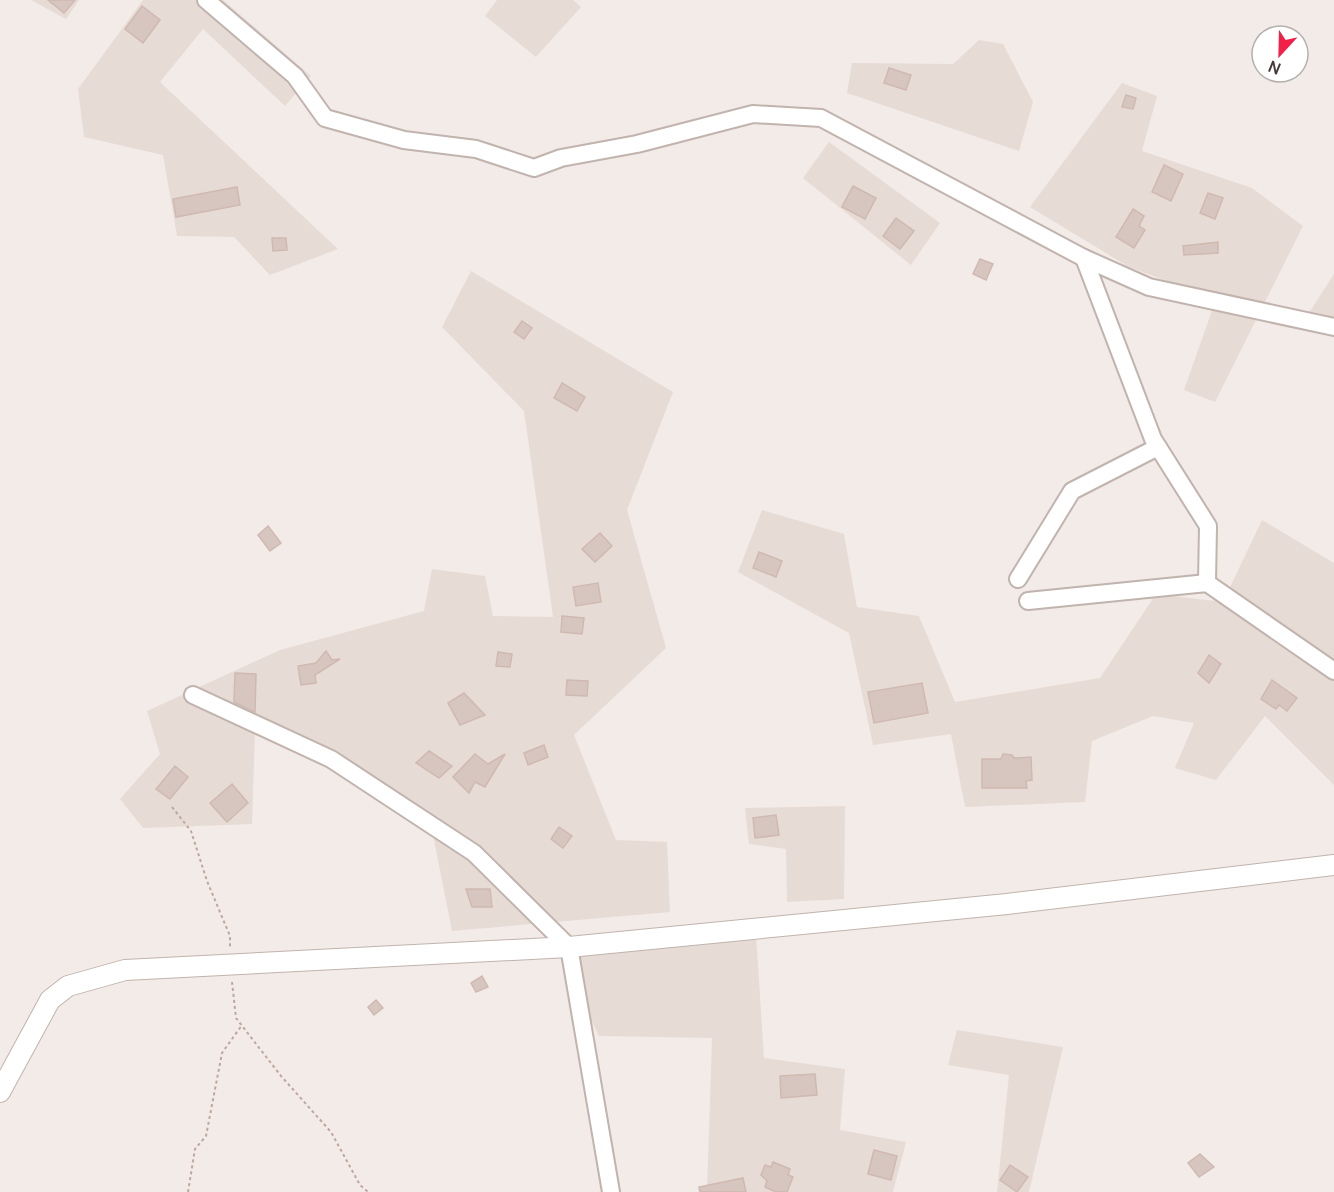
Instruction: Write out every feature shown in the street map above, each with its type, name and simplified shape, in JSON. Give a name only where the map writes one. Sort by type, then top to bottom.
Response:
[{"type":"street","points":[[206,0],[295,76],[325,118],[404,140],[476,149],[534,168],[561,158],[637,144],[753,114],[821,118],[1084,258],[1149,288],[1334,327]]},
{"type":"street","points":[[1084,258],[1153,439],[1208,526],[1207,583]]},
{"type":"street","points":[[1018,579],[1072,492],[1158,447]]},
{"type":"street","points":[[1028,601],[1207,583],[1334,671]]},
{"type":"street","points":[[193,694],[331,759],[474,853],[569,947],[611,1192]]},
{"type":"street","points":[[0,1092],[50,1000],[68,986],[124,970],[569,947],[1007,904],[1334,865]]},
{"type":"path","points":[[172,807],[191,831],[207,881],[230,936],[230,965],[236,1018],[281,1076],[332,1132],[360,1185],[368,1192]]},
{"type":"path","points":[[188,1192],[195,1149],[206,1136],[213,1090],[222,1053],[242,1025]]},
{"type":"shaded area","points":[[31,0],[79,0],[66,19]]},
{"type":"shaded area","points":[[143,0],[223,0],[311,76],[285,106],[203,29],[160,82],[338,249],[270,275],[234,237],[177,236],[163,155],[84,137],[78,89]]},
{"type":"shaded area","points":[[497,0],[573,0],[581,7],[536,57],[485,16]]},
{"type":"shaded area","points":[[979,40],[1003,44],[1033,102],[1019,151],[847,93],[852,63],[953,64]]},
{"type":"shaded area","points":[[1122,83],[1157,96],[1142,151],[1252,188],[1303,226],[1215,402],[1184,390],[1216,299],[1129,267],[1030,207]]},
{"type":"shaded area","points":[[829,142],[940,223],[911,265],[803,178]]},
{"type":"shaded area","points":[[471,271],[673,392],[627,510],[666,648],[574,735],[616,840],[667,842],[670,912],[452,931],[431,825],[255,729],[252,824],[143,828],[120,799],[160,754],[147,711],[280,650],[424,611],[432,569],[485,576],[493,616],[553,617],[524,411],[442,327]]},
{"type":"shaded area","points":[[1334,274],[1334,331],[1303,322]]},
{"type":"shaded area","points":[[762,510],[844,534],[857,607],[919,616],[955,702],[1100,678],[1156,594],[1223,602],[1262,520],[1334,563],[1334,785],[1265,716],[1216,780],[1175,768],[1194,723],[1153,716],[1092,741],[1085,802],[965,807],[951,734],[873,745],[849,633],[738,572]]},
{"type":"shaded area","points":[[845,806],[844,899],[787,902],[786,849],[749,844],[745,808]]},
{"type":"shaded area","points":[[756,934],[764,1058],[845,1069],[840,1130],[906,1142],[893,1192],[707,1192],[712,1038],[599,1036],[559,952]]},
{"type":"shaded area","points":[[957,1030],[1063,1047],[1029,1192],[997,1192],[1009,1075],[948,1065]]},
{"type":"building","points":[[48,0],[75,0],[64,13]]},
{"type":"building","points":[[142,6],[160,20],[143,43],[125,29]]},
{"type":"building","points":[[889,68],[911,75],[906,90],[884,83]]},
{"type":"building","points":[[1126,95],[1136,98],[1133,109],[1122,107]]},
{"type":"building","points":[[1164,165],[1183,174],[1171,201],[1152,192]]},
{"type":"building","points":[[853,186],[876,198],[865,219],[842,207]]},
{"type":"building","points":[[237,187],[240,205],[176,217],[173,199]]},
{"type":"building","points":[[1208,193],[1223,198],[1215,219],[1200,213]]},
{"type":"building","points":[[1133,209],[1144,216],[1139,226],[1145,230],[1134,248],[1116,237]]},
{"type":"building","points":[[896,218],[914,231],[900,249],[883,236]]},
{"type":"building","points":[[272,238],[286,238],[287,250],[273,251]]},
{"type":"building","points":[[1218,242],[1218,253],[1184,255],[1183,246]]},
{"type":"building","points":[[980,259],[993,264],[986,280],[973,274]]},
{"type":"building","points":[[522,321],[532,328],[524,339],[514,332]]},
{"type":"building","points":[[562,383],[585,397],[577,411],[554,398]]},
{"type":"building","points":[[268,526],[281,543],[270,551],[258,535]]},
{"type":"building","points":[[600,533],[612,546],[595,562],[582,549]]},
{"type":"building","points":[[759,552],[782,561],[776,577],[753,568]]},
{"type":"building","points":[[598,583],[601,602],[576,606],[573,587]]},
{"type":"building","points":[[562,616],[584,618],[582,634],[561,632]]},
{"type":"building","points":[[326,651],[332,660],[340,659],[315,675],[316,683],[301,685],[298,666],[316,663]]},
{"type":"building","points":[[498,652],[512,654],[510,667],[496,666]]},
{"type":"building","points":[[1209,655],[1221,664],[1209,683],[1198,673]]},
{"type":"building","points":[[235,673],[256,674],[255,712],[234,702]]},
{"type":"building","points":[[567,680],[588,681],[587,696],[566,695]]},
{"type":"building","points":[[1272,680],[1297,698],[1287,711],[1279,705],[1276,709],[1261,699]]},
{"type":"building","points":[[922,683],[928,713],[874,723],[868,692]]},
{"type":"building","points":[[464,693],[485,715],[460,725],[448,703]]},
{"type":"building","points":[[544,745],[548,757],[528,765],[524,753]]},
{"type":"building","points":[[429,751],[452,766],[439,778],[416,763]]},
{"type":"building","points":[[475,754],[488,764],[505,754],[485,787],[475,782],[469,793],[453,777]]},
{"type":"building","points":[[1003,754],[1012,755],[1014,758],[1031,757],[1032,780],[1026,781],[1027,788],[982,788],[982,759],[1001,759]]},
{"type":"building","points":[[175,766],[188,777],[170,799],[156,789]]},
{"type":"building","points":[[232,784],[248,803],[227,822],[210,803]]},
{"type":"building","points":[[776,815],[779,835],[755,838],[753,818]]},
{"type":"building","points":[[559,827],[572,836],[563,848],[551,839]]},
{"type":"building","points":[[466,889],[490,889],[492,907],[472,907]]},
{"type":"building","points":[[482,976],[488,987],[476,992],[471,983]]},
{"type":"building","points":[[376,1000],[383,1008],[374,1015],[368,1007]]},
{"type":"building","points":[[815,1074],[817,1095],[781,1098],[780,1076]]},
{"type":"building","points":[[874,1150],[897,1156],[891,1180],[868,1174]]},
{"type":"building","points":[[1200,1154],[1214,1167],[1199,1177],[1188,1163]]},
{"type":"building","points":[[773,1162],[790,1169],[788,1175],[793,1177],[787,1192],[776,1192],[765,1187],[767,1181],[761,1175],[765,1165],[771,1167]]},
{"type":"building","points":[[1010,1165],[1028,1177],[1017,1192],[1000,1180]]},
{"type":"building","points":[[743,1178],[746,1192],[700,1192],[699,1187]]}]
